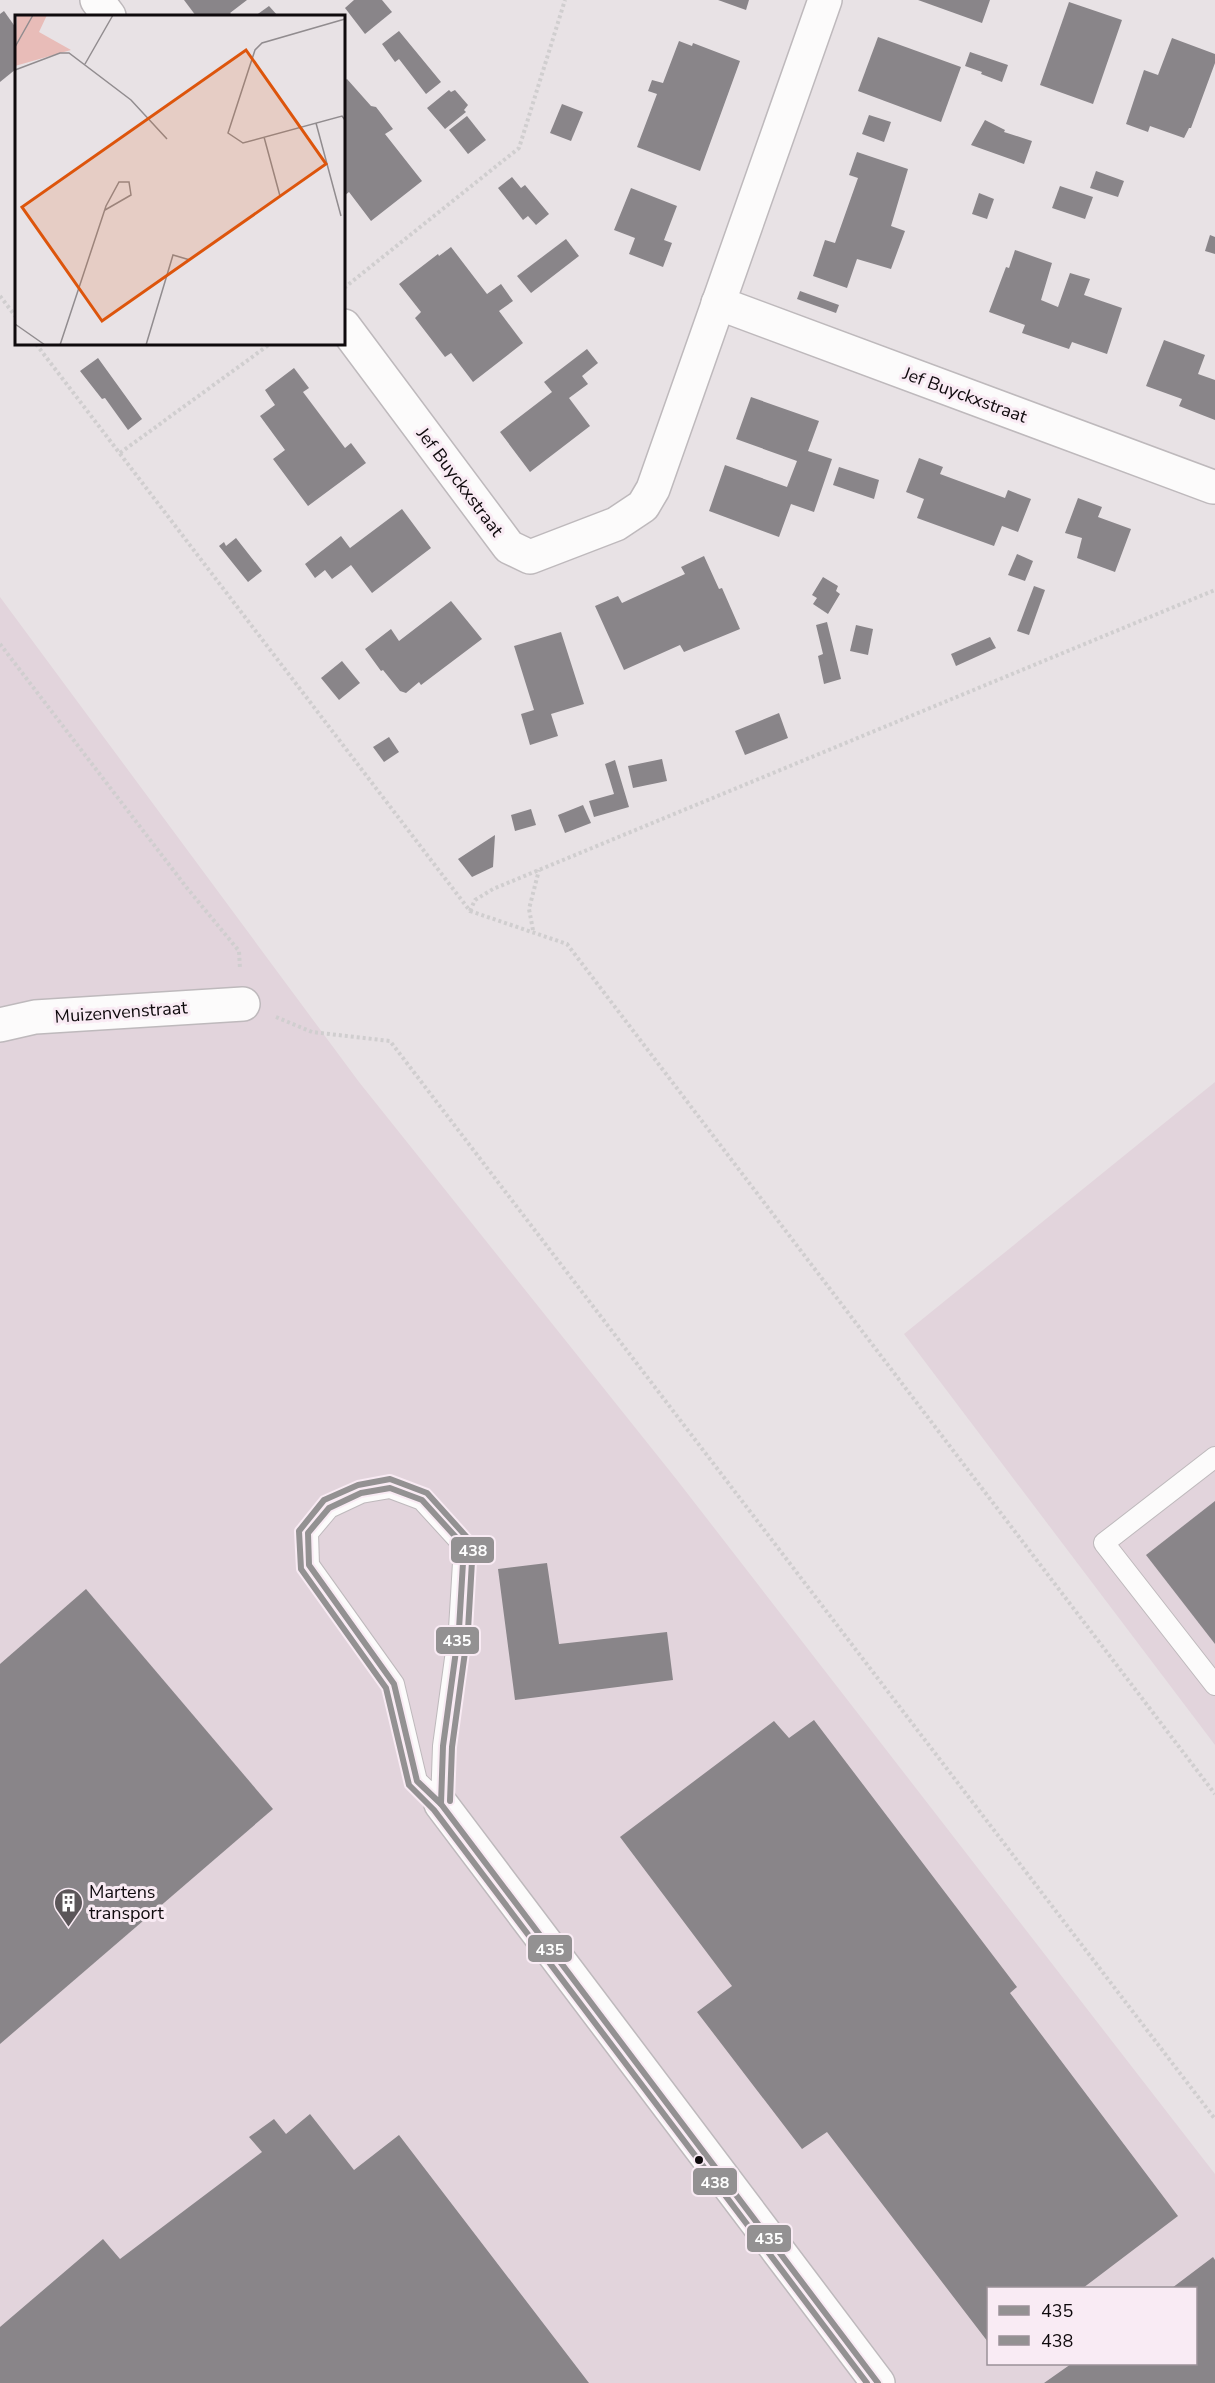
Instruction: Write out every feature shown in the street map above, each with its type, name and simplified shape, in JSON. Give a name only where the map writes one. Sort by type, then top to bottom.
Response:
[{"type":"street","points":[[97,0],[108,15]]},
{"type":"street","name":"Jef Buyckxstraat","points":[[345,327],[509,547],[530,557],[616,524],[643,506],[653,489],[825,0]]},
{"type":"street","name":"Jef Buyckxstraat","points":[[718,303],[1213,487]]},
{"type":"street","name":"Muizenvenstraat","points":[[0,1024],[35,1017],[243,1004]]},
{"type":"street","points":[[441,1804],[878,2383]]},
{"type":"lane","points":[[1215,1457],[1104,1543],[1215,1685]]},
{"type":"lane","points":[[390,1488],[422,1500],[464,1546],[459,1629],[443,1746],[441,1804],[417,1781],[394,1684],[309,1565],[308,1533],[329,1508],[361,1493],[390,1488]]},
{"type":"path","points":[[345,287],[519,148],[565,0]]},
{"type":"path","points":[[0,296],[15,316]]},
{"type":"path","points":[[37,345],[470,911],[567,944],[1215,1794]]},
{"type":"path","points":[[120,453],[269,345]]},
{"type":"path","points":[[470,911],[475,900],[493,889],[1215,591]]},
{"type":"path","points":[[0,644],[187,888],[239,951],[243,1004],[312,1032],[390,1041],[1215,2119]]},
{"type":"path","points":[[533,931],[529,909],[538,870]]},
{"type":"shaded area","points":[[0,597],[359,1082],[677,1480],[1215,2174],[1215,2383],[0,2383]]},
{"type":"shaded area","points":[[1215,1082],[1215,1745],[904,1334]]},
{"type":"building","points":[[184,0],[247,0],[230,13],[232,15],[195,15]]},
{"type":"building","points":[[354,0],[382,0],[392,12],[365,34],[345,8]]},
{"type":"building","points":[[718,0],[749,0],[746,10]]},
{"type":"building","points":[[918,0],[990,0],[982,23]]},
{"type":"building","points":[[1069,2],[1122,20],[1093,104],[1040,85]]},
{"type":"building","points":[[269,6],[277,15],[256,15]]},
{"type":"building","points":[[4,11],[15,27],[15,70],[0,82],[0,14]]},
{"type":"building","points":[[399,31],[441,82],[426,94],[399,59],[395,62],[382,44]]},
{"type":"building","points":[[878,37],[961,67],[941,122],[858,91]]},
{"type":"building","points":[[1172,38],[1215,54],[1215,63],[1191,128],[1184,138],[1150,126],[1148,132],[1126,124],[1144,70],[1158,75]]},
{"type":"building","points":[[679,41],[692,46],[693,43],[740,61],[700,171],[637,147],[657,94],[648,91],[652,80],[663,83]]},
{"type":"building","points":[[970,52],[1008,65],[1002,82],[965,66]]},
{"type":"building","points":[[347,79],[371,106],[376,107],[393,129],[385,134],[422,181],[371,221],[349,192],[345,195],[345,80]]},
{"type":"building","points":[[449,90],[451,92],[455,90],[468,105],[464,110],[466,112],[445,129],[427,108]]},
{"type":"building","points":[[562,104],[583,112],[571,141],[550,133]]},
{"type":"building","points":[[869,115],[891,122],[884,142],[862,134]]},
{"type":"building","points":[[467,116],[486,140],[468,154],[449,130]]},
{"type":"building","points":[[985,120],[1005,130],[1004,132],[1032,141],[1024,164],[971,145]]},
{"type":"building","points":[[857,152],[908,169],[891,226],[905,231],[891,269],[857,259],[847,288],[813,276],[825,240],[835,243],[858,178],[849,175]]},
{"type":"building","points":[[1096,171],[1124,181],[1118,197],[1090,188]]},
{"type":"building","points":[[512,177],[521,188],[525,185],[549,214],[536,225],[528,216],[523,220],[498,188]]},
{"type":"building","points":[[1060,186],[1093,197],[1085,219],[1052,208]]},
{"type":"building","points":[[631,188],[677,206],[664,240],[672,243],[663,267],[629,254],[635,238],[614,230]]},
{"type":"building","points":[[979,193],[994,199],[987,219],[972,214]]},
{"type":"building","points":[[1210,235],[1215,237],[1215,254],[1205,251]]},
{"type":"building","points":[[566,239],[579,256],[531,293],[517,276]]},
{"type":"building","points":[[451,247],[487,294],[501,284],[513,301],[499,311],[523,343],[473,382],[451,353],[445,357],[415,318],[421,312],[399,284],[438,254],[439,256]]},
{"type":"building","points":[[1015,250],[1052,263],[1041,300],[1058,307],[1070,273],[1090,279],[1084,295],[1122,308],[1107,354],[1072,342],[1069,349],[1022,333],[1025,325],[989,312]]},
{"type":"building","points":[[800,291],[839,305],[836,313],[797,299]]},
{"type":"building","points":[[1164,340],[1205,355],[1198,374],[1215,380],[1215,420],[1179,406],[1182,399],[1146,386]]},
{"type":"building","points":[[587,349],[598,363],[582,376],[588,384],[569,398],[590,426],[530,472],[500,432],[552,392],[544,382]]},
{"type":"building","points":[[98,358],[142,419],[128,430],[105,398],[102,399],[80,371]]},
{"type":"building","points":[[294,368],[309,388],[303,392],[345,448],[351,443],[366,463],[308,506],[273,459],[285,450],[260,416],[275,405],[265,390]]},
{"type":"building","points":[[751,397],[819,421],[808,451],[832,459],[814,512],[791,504],[779,537],[709,511],[725,465],[787,487],[797,461],[736,439]]},
{"type":"building","points":[[919,458],[943,467],[940,474],[1005,498],[1008,490],[1031,499],[1018,532],[1002,526],[994,546],[917,518],[924,499],[906,492]]},
{"type":"building","points":[[839,467],[879,480],[874,499],[833,485]]},
{"type":"building","points":[[1078,498],[1102,507],[1098,517],[1131,529],[1115,572],[1077,558],[1082,538],[1065,533]]},
{"type":"building","points":[[402,509],[431,548],[372,593],[351,565],[332,579],[325,570],[315,578],[305,564],[341,536],[350,548]]},
{"type":"building","points":[[236,538],[262,571],[248,582],[219,546],[224,542],[226,546]]},
{"type":"building","points":[[1017,554],[1033,561],[1025,581],[1008,575]]},
{"type":"building","points":[[704,556],[719,589],[722,588],[740,629],[684,652],[680,645],[624,670],[595,606],[618,596],[622,603],[685,574],[681,567]]},
{"type":"building","points":[[823,577],[838,586],[836,591],[840,594],[828,614],[813,604],[817,598],[812,595]]},
{"type":"building","points":[[1034,586],[1045,590],[1029,635],[1017,631]]},
{"type":"building","points":[[451,601],[482,639],[421,685],[419,682],[406,693],[400,691],[365,649],[391,629],[399,641]]},
{"type":"building","points":[[827,622],[841,679],[824,684],[818,656],[823,654],[816,625]]},
{"type":"building","points":[[856,625],[873,629],[868,655],[850,651]]},
{"type":"building","points":[[561,632],[584,704],[551,714],[558,736],[530,745],[521,714],[534,710],[514,646]]},
{"type":"building","points":[[990,637],[996,648],[956,666],[951,654]]},
{"type":"building","points":[[342,661],[360,683],[339,700],[321,678]]},
{"type":"building","points":[[779,713],[788,738],[745,755],[735,731]]},
{"type":"building","points":[[389,737],[399,752],[384,762],[373,747]]},
{"type":"building","points":[[662,759],[667,781],[633,788],[628,766]]},
{"type":"building","points":[[615,760],[629,807],[594,817],[589,801],[614,794],[605,764]]},
{"type":"building","points":[[583,805],[591,823],[565,833],[558,815]]},
{"type":"building","points":[[531,809],[536,825],[515,831],[511,815]]},
{"type":"building","points":[[495,835],[493,867],[472,877],[458,859]]},
{"type":"building","points":[[1215,1501],[1215,1644],[1146,1555]]},
{"type":"building","points":[[547,1563],[559,1644],[667,1632],[673,1680],[515,1700],[498,1569]]},
{"type":"building","name":"Martens transport","points":[[86,1589],[273,1809],[0,2044],[0,1664]]},
{"type":"building","points":[[814,1720],[1017,1987],[1010,1993],[1178,2216],[1084,2287],[987,2287],[987,2341],[827,2132],[802,2149],[697,2012],[732,1986],[620,1837],[774,1721],[789,1738]]},
{"type":"building","points":[[310,2114],[354,2170],[399,2135],[589,2383],[0,2383],[0,2327],[103,2239],[120,2259],[262,2152],[249,2137],[274,2119],[286,2134]]},
{"type":"building","points":[[1213,2257],[1215,2260],[1215,2383],[1044,2383],[1070,2365],[1197,2365],[1197,2287],[1173,2287]]},
{"type":"transit line","name":"438","points":[[450,1801],[452,1747],[468,1630],[473,1544],[427,1493],[390,1479],[358,1485],[324,1500],[299,1531],[301,1569],[386,1688],[409,1785],[434,1810],[867,2383]]},
{"type":"transit line","name":"435","points":[[390,1488],[422,1500],[464,1546],[459,1629],[443,1746],[441,1804],[417,1781],[394,1684],[309,1565],[308,1533],[329,1508],[361,1493],[390,1488]]},
{"type":"transit line","name":"435","points":[[441,1804],[878,2383]]},
{"type":"place","name":"Martens transport","points":[[68,1928]]}]
